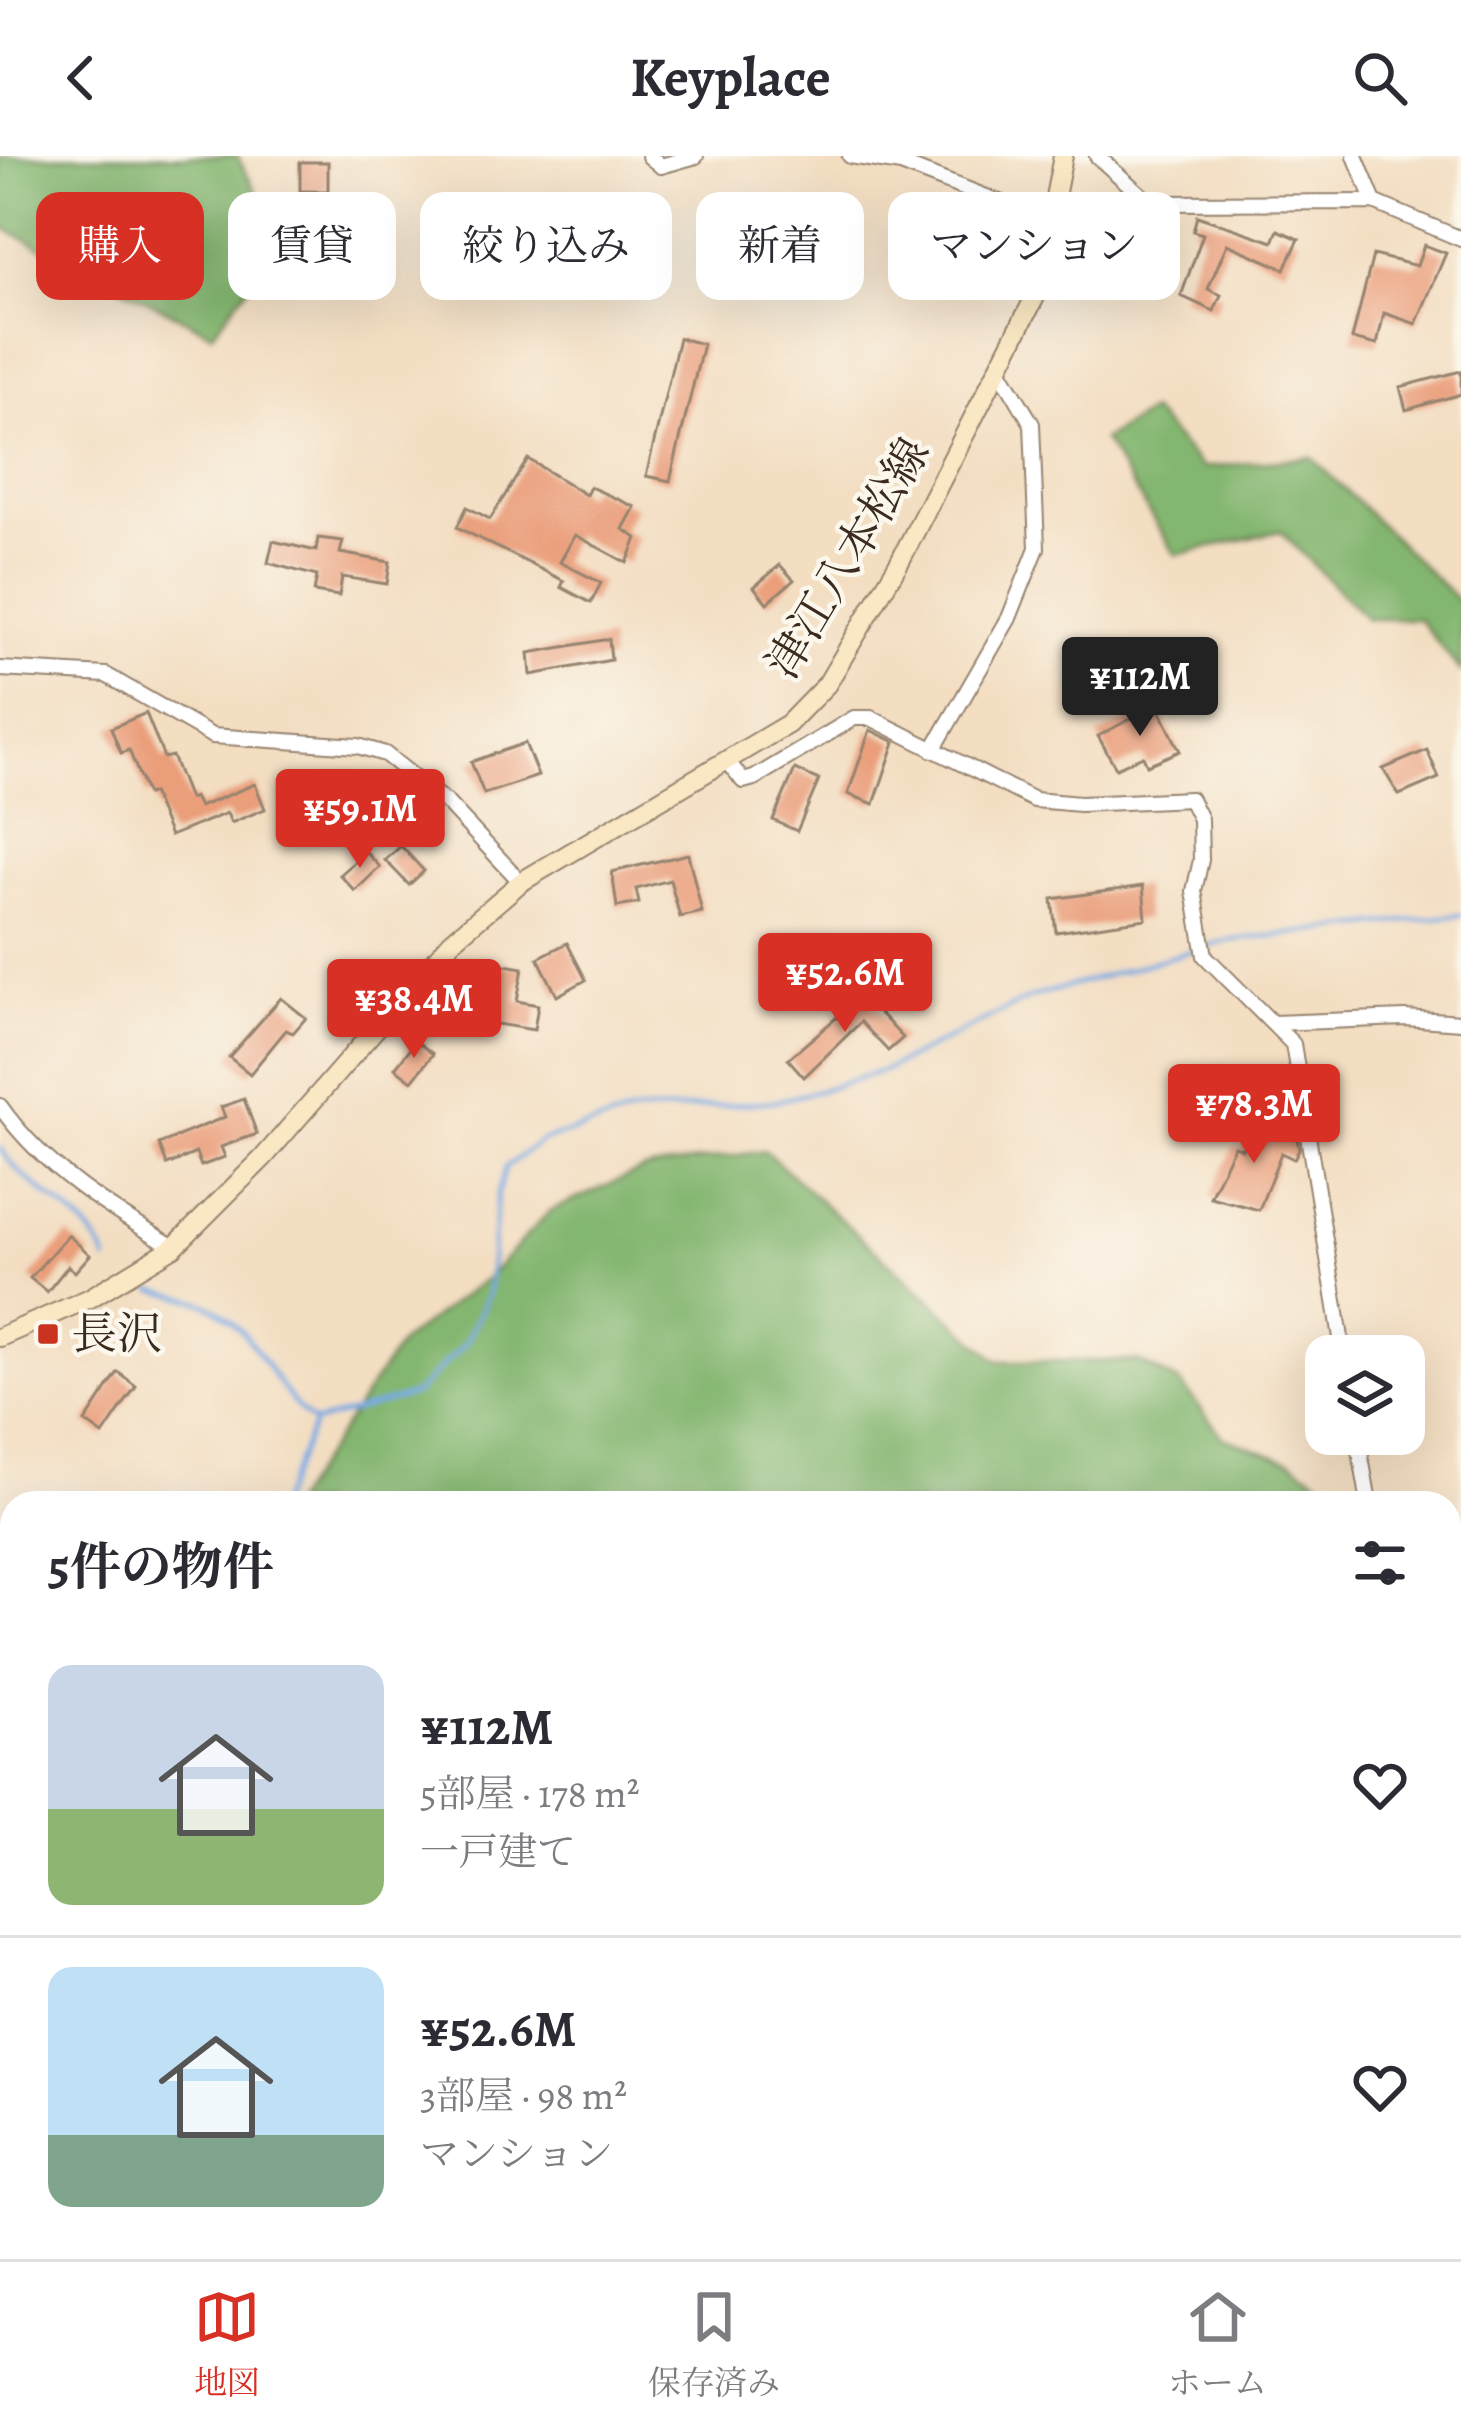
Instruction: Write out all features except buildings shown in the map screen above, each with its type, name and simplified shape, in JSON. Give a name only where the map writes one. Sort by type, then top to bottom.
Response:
[{"type":"main road","name":"津江八本松線","points":[[1057,192],[1064,156]]},
{"type":"main road","name":"津江八本松線","points":[[0,1337],[90,1298],[174,1246],[263,1158],[452,941],[521,883],[788,724],[827,684],[1001,372],[1034,300]]},
{"type":"street","points":[[649,156],[661,166],[676,166],[696,156]]},
{"type":"street","points":[[850,156],[901,164],[973,192]]},
{"type":"street","points":[[1097,156],[1150,203],[1375,202],[1461,239]]},
{"type":"street","points":[[1355,156],[1375,202]]},
{"type":"street","points":[[933,750],[1009,618],[1037,548],[1032,424],[1001,372]]},
{"type":"street","points":[[0,669],[106,675],[212,736],[358,746],[385,754],[448,804],[521,883]]},
{"type":"street","points":[[729,763],[743,781],[754,778],[854,718],[871,718],[1034,800],[1079,804],[1190,799],[1200,819],[1201,860],[1194,891],[1205,956],[1293,1044],[1341,1335]]},
{"type":"street","points":[[1273,1023],[1461,1022]]},
{"type":"street","points":[[0,1106],[19,1133],[66,1175],[174,1246]]},
{"type":"street","points":[[1361,1455],[1367,1491]]},
{"type":"green space","points":[[0,156],[237,156],[256,192],[228,192],[228,300],[238,300],[212,333],[147,300],[204,300],[204,192],[36,192],[36,244],[0,226]]},
{"type":"green space","points":[[1150,411],[1202,468],[1311,457],[1461,604],[1461,672],[1419,619],[1367,619],[1280,531],[1176,555],[1103,440]]},
{"type":"green space","points":[[765,1151],[998,1361],[1138,1361],[1180,1383],[1223,1437],[1293,1462],[1336,1491],[300,1491],[401,1342],[488,1277],[550,1211],[645,1169]]},
{"type":"waterway","points":[[284,1491],[314,1423],[415,1394],[466,1342],[488,1294],[497,1196],[506,1167],[541,1141],[634,1113],[776,1101],[818,1091],[885,1070],[1032,997],[1226,941],[1461,915]]},
{"type":"waterway","points":[[0,1148],[26,1178],[87,1229],[107,1261]]},
{"type":"waterway","points":[[153,1290],[202,1303],[231,1321],[314,1423]]},
{"type":"place","name":"長沢","points":[[48,1334]]}]
